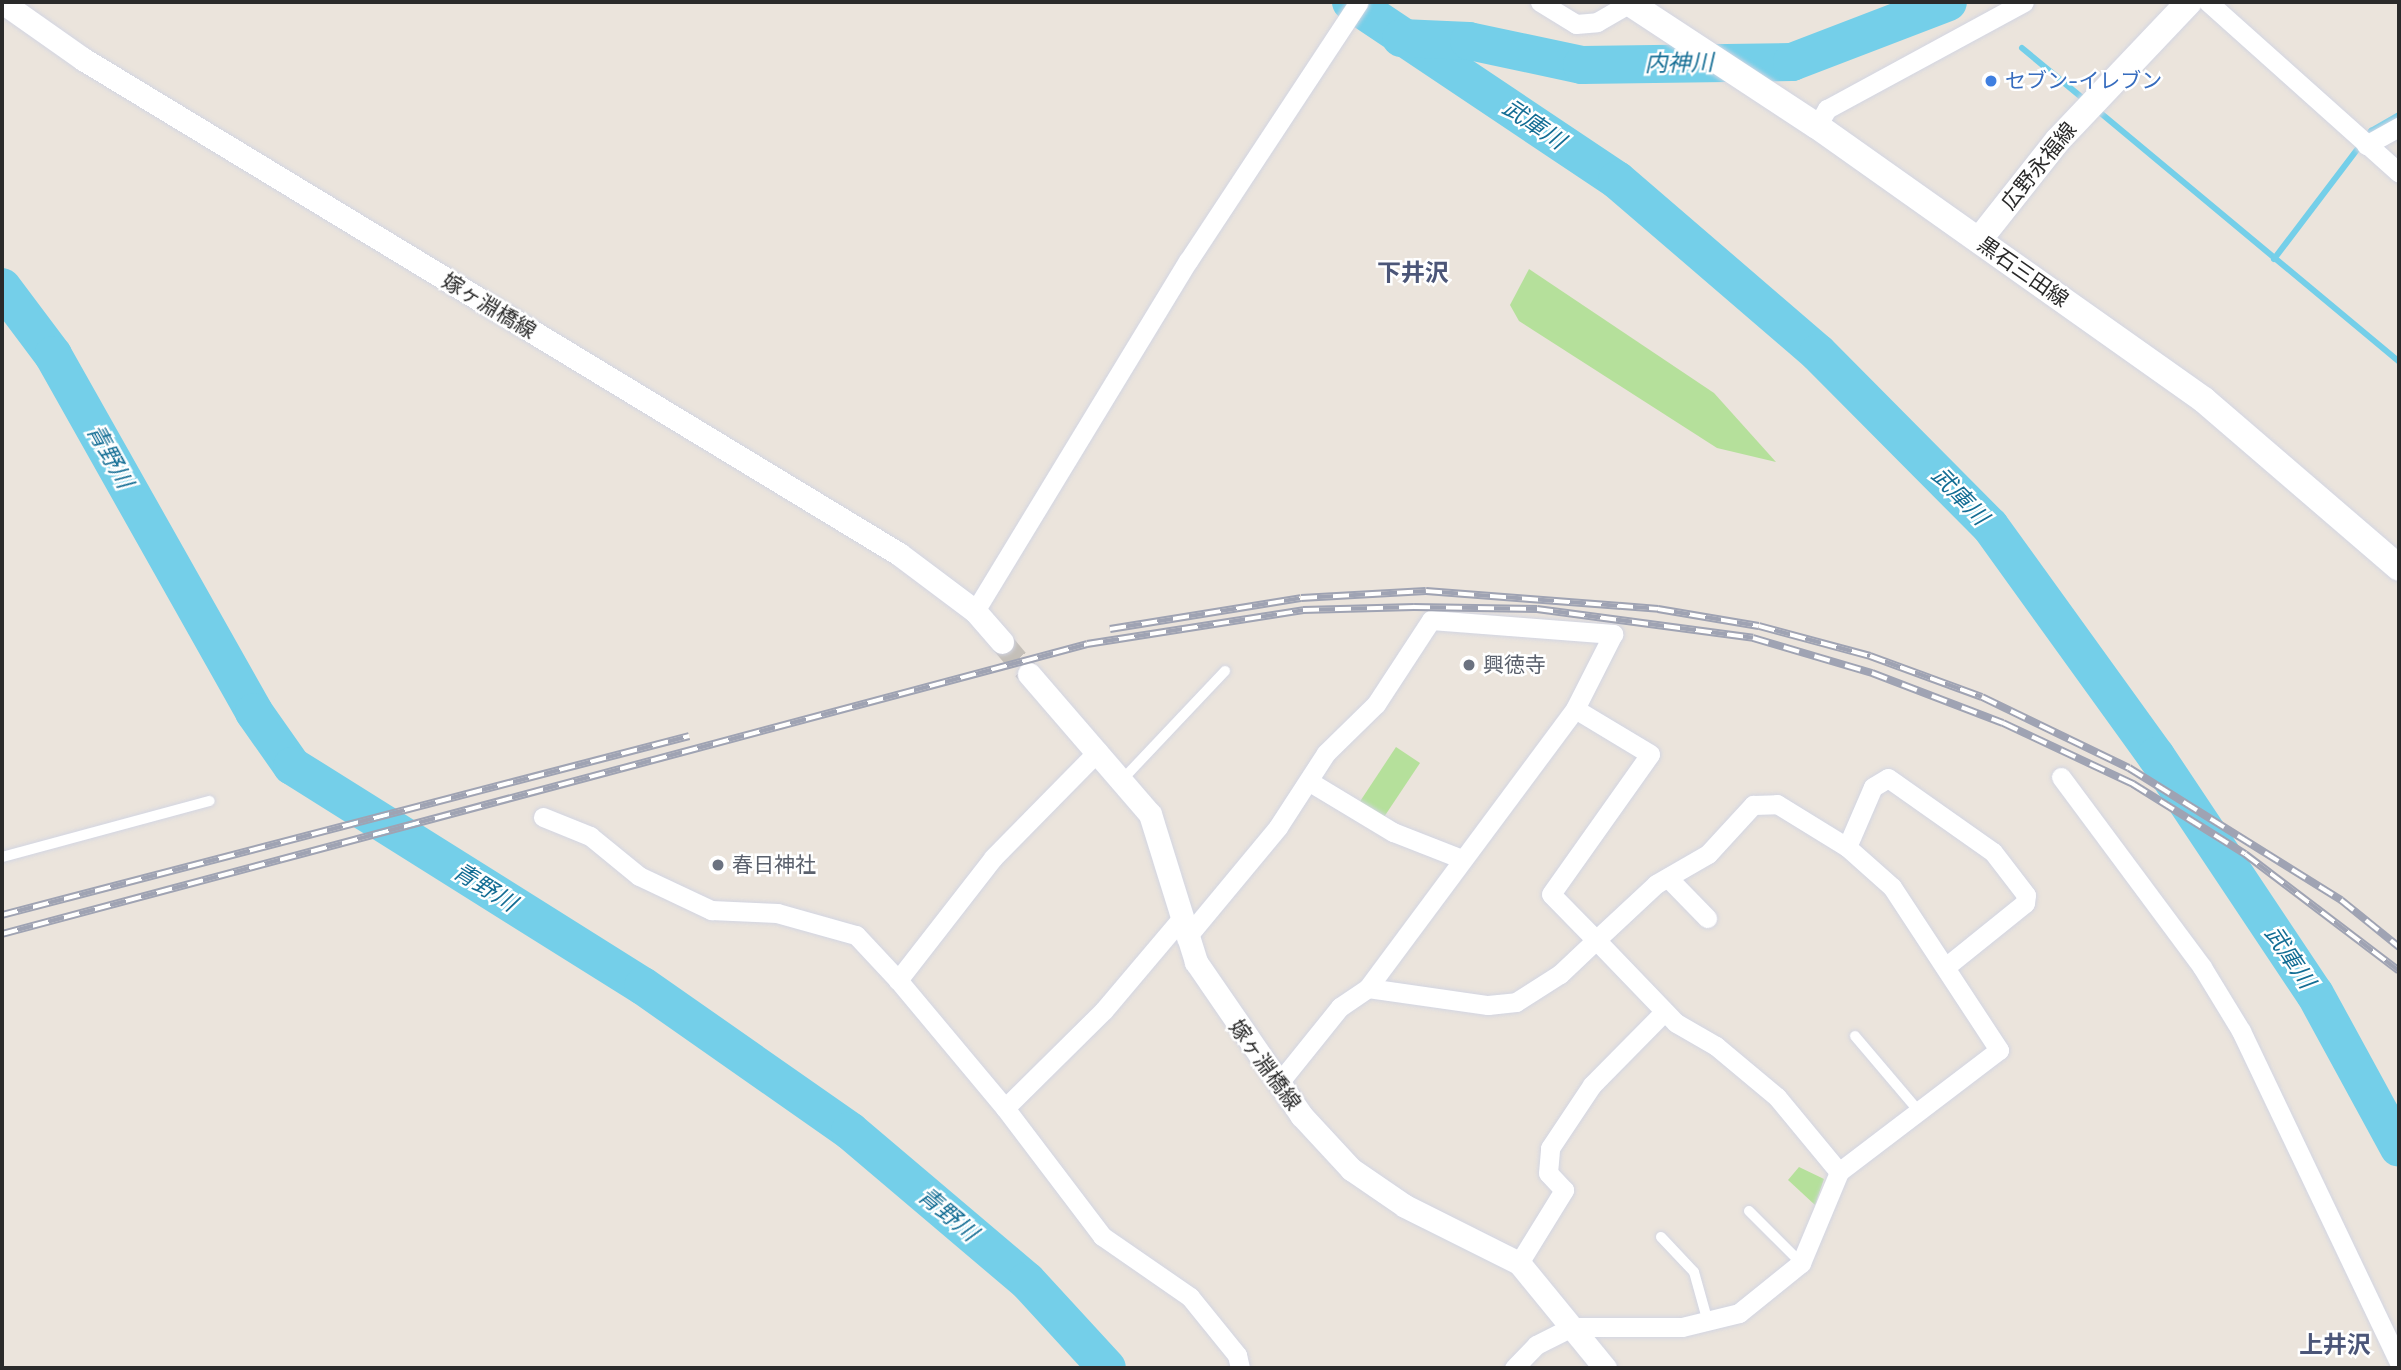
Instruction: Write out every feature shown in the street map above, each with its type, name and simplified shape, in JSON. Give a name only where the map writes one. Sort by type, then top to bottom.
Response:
[{"type":"main road","name":"黒石三田線","points":[[1629,2],[1677,31],[1817,126],[2204,400],[2399,568]]},
{"type":"main road","name":"広野永福線","points":[[1979,240],[2058,140],[2189,2]]},
{"type":"street","name":"嫁ヶ淵橋線","points":[[2,2],[83,59],[899,554],[975,611],[1002,642]]},
{"type":"street","points":[[975,611],[1188,261],[1359,2]]},
{"type":"street","points":[[1540,2],[1576,24],[1597,22],[1629,2]]},
{"type":"street","points":[[1817,126],[1827,109],[2024,2]]},
{"type":"street","points":[[2208,2],[2399,173]]},
{"type":"street","points":[[2366,145],[2399,127]]},
{"type":"street","points":[[1005,1108],[1184,928],[1310,782],[1326,754],[1376,704],[1431,620],[1613,634],[1575,709],[1368,988],[1340,1007],[1278,1084]]},
{"type":"street","name":"嫁ヶ淵橋線","points":[[1029,674],[1150,814],[1184,928],[1207,984],[1278,1084],[1351,1169],[1405,1206],[1519,1263],[1605,1368]]},
{"type":"street","points":[[1575,709],[1650,754],[1551,894],[1664,1012],[1777,1097],[1839,1172]]},
{"type":"street","points":[[898,980],[993,858],[1098,751]]},
{"type":"street","points":[[2061,777],[2202,967],[2241,1031],[2399,1362]]},
{"type":"street","points":[[1847,847],[1873,787],[1888,778],[1993,852],[2026,895],[2025,903],[1948,964]]},
{"type":"street","points":[[1310,782],[1393,832],[1462,859]]},
{"type":"street","points":[[1368,988],[1488,1005],[1516,1002],[1560,974],[1668,877],[1709,854],[1753,805],[1777,804],[1847,847],[1892,887],[1948,964],[1999,1049],[1917,1109],[1839,1172],[1801,1263],[1739,1313],[1708,1322],[1572,1327],[1536,1345],[1514,1368]]},
{"type":"street","points":[[542,817],[590,836],[639,876],[711,910],[777,913],[856,935],[898,980],[1005,1108],[1102,1236],[1190,1297],[1237,1355],[1240,1368]]},
{"type":"street","points":[[1668,877],[1707,918]]},
{"type":"street","points":[[1519,1263],[1564,1191],[1548,1173],[1550,1148],[1592,1085],[1664,1012]]},
{"type":"lane","points":[[1122,780],[1225,671]]},
{"type":"lane","points":[[2,857],[209,801]]},
{"type":"lane","points":[[1854,1036],[1917,1109]]},
{"type":"lane","points":[[1749,1211],[1801,1263]]},
{"type":"lane","points":[[1661,1237],[1694,1272],[1708,1322]]},
{"type":"green space","points":[[1529,269],[1714,393],[1776,462],[1717,448],[1519,321],[1510,305]]},
{"type":"green space","points":[[1396,747],[1420,763],[1382,820],[1357,806]]},
{"type":"green space","points":[[1799,1167],[1824,1179],[1815,1205],[1788,1180]]},
{"type":"waterway","name":"武庫川","points":[[1351,2],[1617,180],[1818,353],[1990,526],[2156,756],[2315,994],[2399,1148]]},
{"type":"waterway","name":"内神川","points":[[1401,38],[1469,41],[1582,65],[1792,62],[1948,2]]},
{"type":"waterway","points":[[2022,48],[2086,101]]},
{"type":"waterway","points":[[2097,110],[2399,362]]},
{"type":"waterway","points":[[2274,259],[2371,131],[2399,115]]},
{"type":"waterway","name":"青野川","points":[[2,287],[53,355],[254,712],[292,766],[643,986],[850,1131],[1027,1281],[1107,1368]]},
{"type":"tunnel","points":[[1002,642],[1029,674]]},
{"type":"railway","points":[[1110,629],[1301,598],[1426,591],[1658,609],[1759,626],[1870,656],[1982,697],[2129,768],[2341,900],[2399,947]]},
{"type":"railway","points":[[2,934],[1087,644],[1303,610],[1414,607],[1537,609],[1753,638],[1872,673],[2003,723],[2133,784],[2245,854],[2399,971]]},
{"type":"railway","points":[[2,915],[689,736]]},
{"type":"place","name":"セブン-イレブン","points":[[1991,81]]},
{"type":"place","name":"興徳寺","points":[[1469,665]]},
{"type":"place","name":"春日神社","points":[[718,865]]},
{"type":"district","name":"下井沢","points":[[1413,274]]},
{"type":"district","name":"上井沢","points":[[2335,1346]]}]
